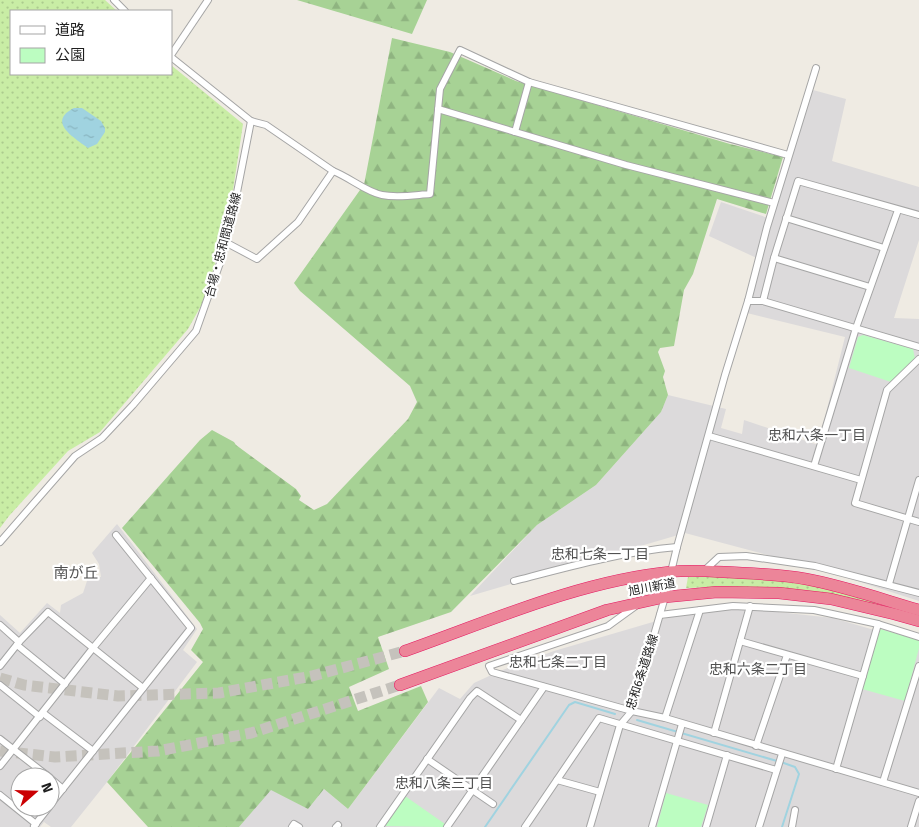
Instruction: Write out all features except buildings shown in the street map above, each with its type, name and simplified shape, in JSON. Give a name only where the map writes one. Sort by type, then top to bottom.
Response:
[{"type":"highway","name":"旭川新道","points":[[405,651],[577,590],[621,579],[671,572],[704,571],[772,574],[804,578],[919,610]]},
{"type":"highway","name":"旭川新道","points":[[400,685],[607,610],[666,597],[717,592],[779,593],[831,599],[919,621]]},
{"type":"street","points":[[114,0],[123,10]]},
{"type":"street","points":[[123,10],[126,0]]},
{"type":"street","points":[[172,54],[208,0]]},
{"type":"street","points":[[172,57],[251,121],[266,125],[333,171],[381,195],[430,194],[440,89],[460,50],[529,82],[788,155]]},
{"type":"street","name":"忠和6条道路線","points":[[590,827],[620,725],[632,711],[666,597],[677,546],[725,375],[748,301],[788,155],[816,68]]},
{"type":"street","points":[[515,132],[529,82]]},
{"type":"street","points":[[438,109],[626,165],[774,203]]},
{"type":"street","name":"台場・忠和間道路線","points":[[0,542],[75,456],[102,438],[134,405],[196,332],[220,263],[231,223],[251,121]]},
{"type":"street","points":[[225,242],[257,260],[298,222],[333,171]]},
{"type":"street","points":[[762,301],[798,181],[919,216]]},
{"type":"street","points":[[814,466],[856,328],[898,210]]},
{"type":"street","points":[[786,218],[884,248]]},
{"type":"street","points":[[774,258],[870,287]]},
{"type":"street","points":[[748,301],[762,301],[919,347]]},
{"type":"street","points":[[919,358],[887,390],[855,504],[919,522]]},
{"type":"street","points":[[709,436],[861,480]]},
{"type":"street","points":[[890,584],[919,480]]},
{"type":"street","points":[[60,792],[190,628],[116,535]]},
{"type":"street","points":[[514,581],[602,558],[677,546]]},
{"type":"street","points":[[704,571],[719,557],[746,556],[815,566],[919,593]]},
{"type":"street","points":[[0,766],[151,578]]},
{"type":"street","points":[[642,602],[608,626],[489,666],[492,672],[632,711],[665,718],[679,732],[727,756],[836,769],[919,793]]},
{"type":"street","points":[[660,616],[733,606],[814,610],[878,624],[919,637]]},
{"type":"street","points":[[714,733],[750,606]]},
{"type":"street","points":[[665,718],[700,610]]},
{"type":"street","points":[[0,666],[18,643],[48,612],[143,688]]},
{"type":"street","points":[[836,769],[878,624]]},
{"type":"street","points":[[0,625],[65,684]]},
{"type":"street","points":[[740,641],[862,676]]},
{"type":"street","points":[[756,746],[787,655]]},
{"type":"street","points":[[883,782],[919,666]]},
{"type":"street","points":[[0,685],[93,751]]},
{"type":"street","points":[[447,827],[544,686]]},
{"type":"street","points":[[380,827],[470,698],[477,691],[520,720]]},
{"type":"street","points":[[525,827],[599,718],[620,725],[679,732],[714,733],[756,746],[779,762]]},
{"type":"street","points":[[652,827],[679,732]]},
{"type":"street","points":[[0,739],[36,767]]},
{"type":"street","points":[[706,827],[727,756]]},
{"type":"street","points":[[427,759],[493,804]]},
{"type":"street","points":[[759,827],[779,762]]},
{"type":"street","points":[[558,780],[600,792]]},
{"type":"street","points":[[0,795],[35,825]]},
{"type":"street","points":[[911,827],[919,801]]},
{"type":"street","points":[[792,827],[795,810]]},
{"type":"street","points":[[292,827],[294,824],[298,827]]},
{"type":"shaded area","points":[[813,90],[846,99],[832,161],[919,187],[919,240],[894,318],[919,319],[919,601],[820,569],[685,533],[470,596],[537,525],[596,485],[661,412],[668,395],[726,409],[721,428],[742,434],[744,420],[818,445],[845,337],[747,313],[761,260],[709,236],[721,202],[771,219]]},
{"type":"shaded area","points":[[117,524],[197,629],[183,650],[197,662],[71,827],[51,827],[44,822],[40,827],[0,827],[0,615],[20,633],[47,603],[60,613],[61,605],[83,593],[89,575],[101,577],[99,564],[92,553]]},
{"type":"shaded area","points":[[740,608],[833,618],[919,643],[919,827],[239,827],[271,789],[308,809],[324,789],[348,809],[439,688],[460,699],[474,683],[554,651],[670,617]]},
{"type":"green space","points":[[0,0],[105,0],[116,10],[10,10],[10,75],[172,75],[172,66],[243,124],[228,223],[202,304],[188,329],[100,432],[68,451],[0,528]]},
{"type":"green space","points":[[297,0],[427,0],[412,34]]},
{"type":"green space","points":[[392,38],[450,52],[516,81],[730,144],[783,157],[766,214],[717,199],[693,274],[684,290],[674,346],[660,348],[658,352],[665,371],[663,377],[668,395],[661,412],[596,485],[537,525],[451,612],[378,637],[389,669],[349,687],[358,711],[421,686],[428,702],[348,809],[324,789],[308,809],[271,790],[239,827],[148,827],[107,782],[203,662],[191,650],[203,629],[122,528],[200,440],[212,430],[234,442],[296,489],[301,496],[299,500],[314,510],[327,504],[408,419],[417,402],[410,386],[300,291],[294,283],[360,190],[363,190]]},
{"type":"green space","points":[[863,335],[913,349],[915,359],[891,382],[849,368],[858,337]]},
{"type":"green space","points":[[734,576],[813,584],[894,606],[893,609],[715,587],[686,588],[688,577]]},
{"type":"green space","points":[[880,629],[919,640],[919,648],[905,701],[862,689]]},
{"type":"green space","points":[[666,793],[708,805],[701,827],[657,827]]},
{"type":"green space","points":[[405,796],[445,824],[443,827],[385,826]]},
{"type":"water","points":[[74,108],[82,108],[101,121],[105,132],[97,144],[88,148],[66,130],[63,119],[66,113]]},
{"type":"waterway","points":[[485,827],[569,705],[575,702],[615,714]]},
{"type":"waterway","points":[[637,720],[777,761]]},
{"type":"waterway","points":[[781,762],[795,767],[799,774],[782,827]]},
{"type":"tunnel","points":[[0,678],[24,685],[118,696],[219,693],[312,676],[405,651]]},
{"type":"tunnel","points":[[0,751],[55,757],[158,751],[251,733],[400,685]]},
{"type":"district","name":"忠和六条一丁目","points":[[817,435]]},
{"type":"district","name":"忠和七条一丁目","points":[[600,554]]},
{"type":"district","name":"南が丘","points":[[76,573]]},
{"type":"district","name":"忠和七条二丁目","points":[[558,662]]},
{"type":"district","name":"忠和六条二丁目","points":[[758,669]]},
{"type":"district","name":"忠和八条三丁目","points":[[444,783]]}]
